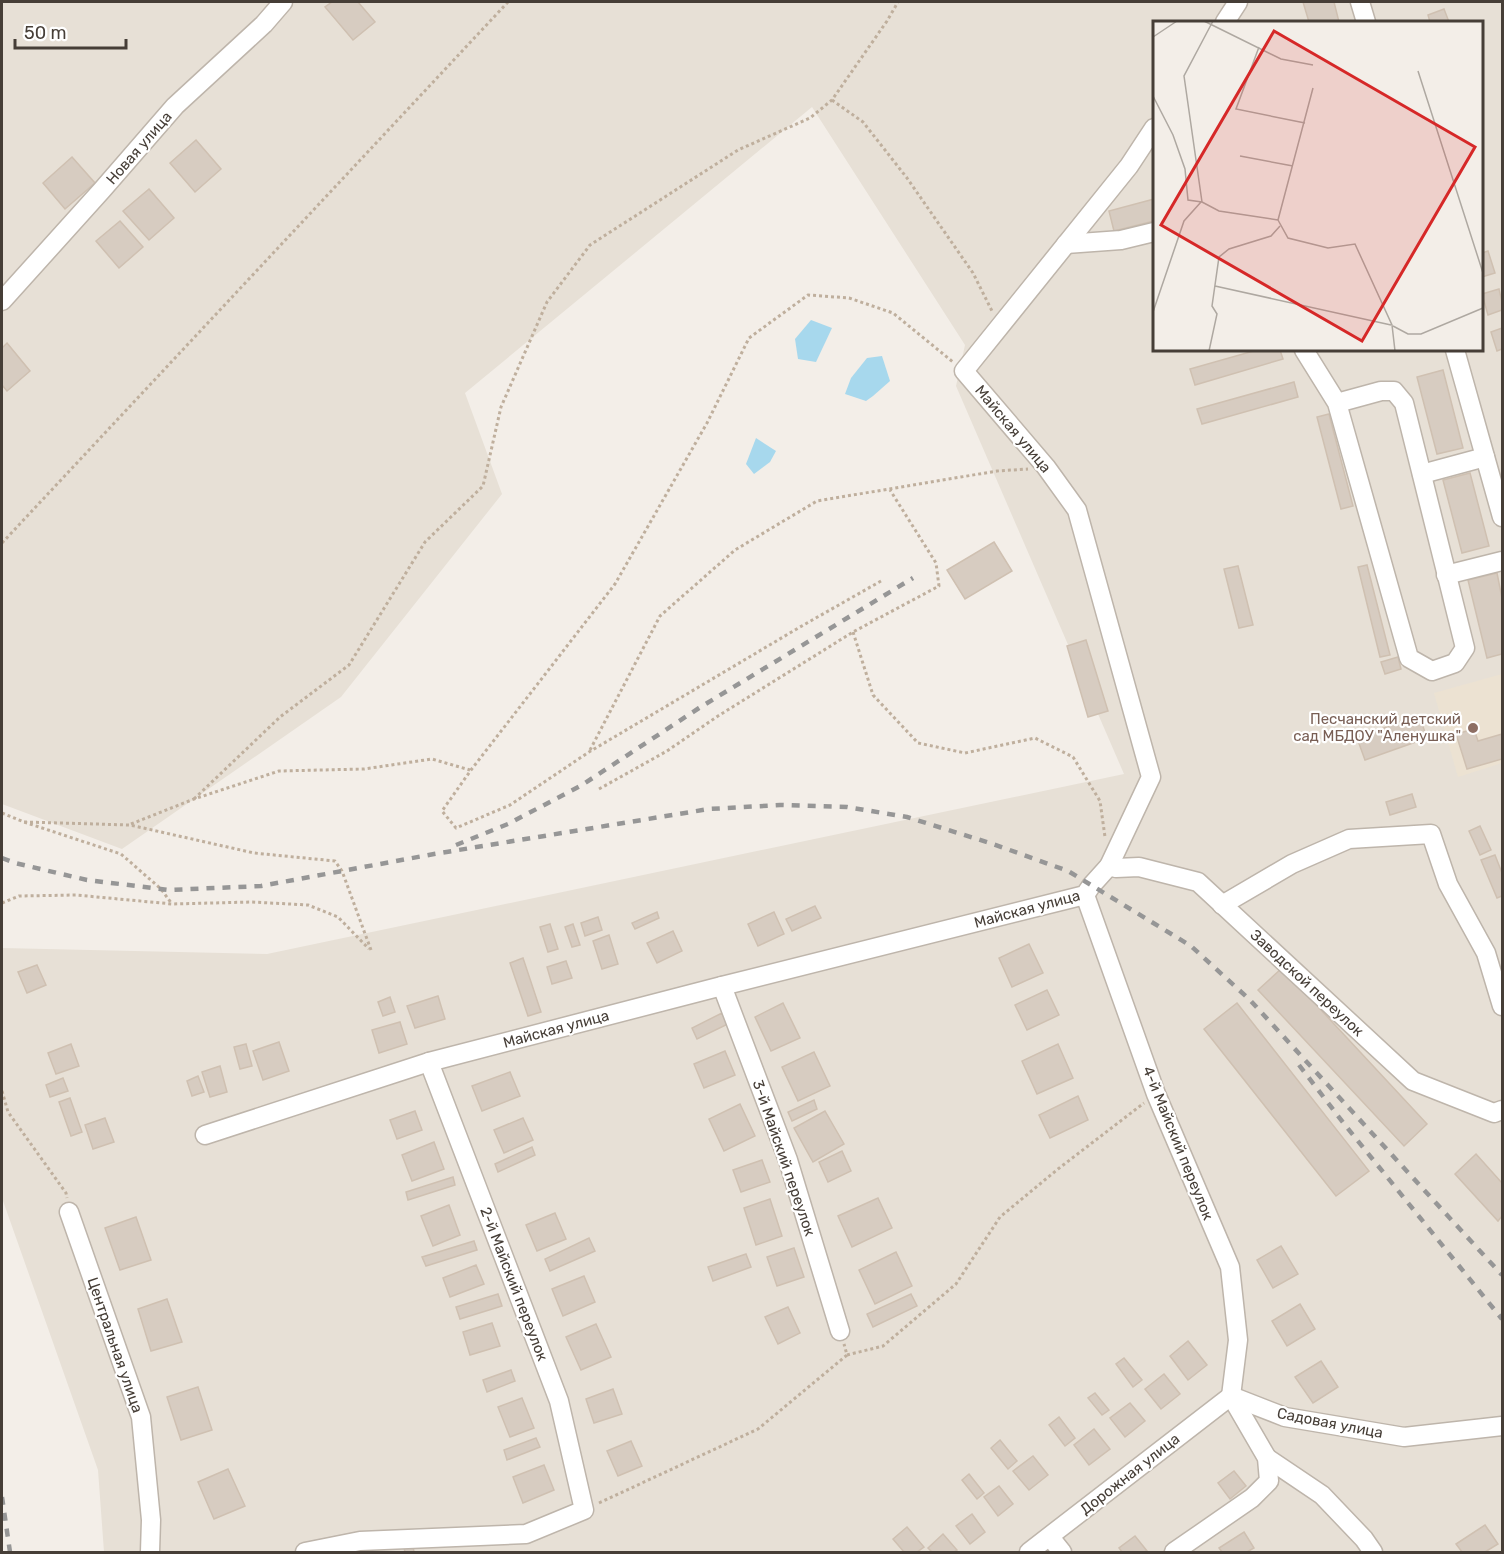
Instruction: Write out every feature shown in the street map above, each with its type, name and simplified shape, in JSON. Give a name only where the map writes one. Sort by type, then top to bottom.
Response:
[{"type":"street","name":"Новая улица","points":[[2,301],[176,106],[264,24],[283,2]]},
{"type":"street","points":[[1226,21],[1238,2]]},
{"type":"street","points":[[1360,2],[1366,21]]},
{"type":"street","name":"Майская улица","points":[[205,1135],[429,1062],[1086,895],[1108,866],[1151,777],[1077,510],[1046,467],[964,371],[1129,166],[1153,131]]},
{"type":"street","points":[[1066,244],[1121,240],[1153,232]]},
{"type":"street","points":[[1305,351],[1337,403],[1409,658],[1432,670],[1455,663],[1465,648],[1404,403],[1394,391],[1380,391],[1337,403]]},
{"type":"street","points":[[1455,351],[1503,517]]},
{"type":"street","points":[[1422,474],[1485,457]]},
{"type":"street","points":[[1446,575],[1503,561]]},
{"type":"street","points":[[1222,905],[1292,864],[1349,839],[1431,834],[1448,884],[1485,953],[1503,1006]]},
{"type":"street","name":"Заводской переулок","points":[[1108,866],[1139,867],[1198,882],[1413,1081],[1494,1113],[1503,1110]]},
{"type":"street","name":"4-й Майский переулок","points":[[1086,895],[1156,1094],[1230,1267],[1238,1340],[1231,1396]]},
{"type":"street","name":"3-й Майский переулок","points":[[722,986],[788,1160],[840,1331]]},
{"type":"street","name":"2-й Майский переулок","points":[[429,1062],[559,1401],[584,1510]]},
{"type":"street","name":"Центральная улица","points":[[69,1212],[141,1417],[152,1520],[150,1552]]},
{"type":"street","points":[[1174,1552],[1252,1498],[1269,1481],[1267,1458],[1231,1396]]},
{"type":"street","name":"Садовая улица","points":[[1231,1396],[1286,1417],[1404,1437],[1503,1426]]},
{"type":"street","name":"Дорожная улица","points":[[1029,1552],[1231,1396]]},
{"type":"street","points":[[1267,1458],[1322,1495],[1364,1539],[1373,1552]]},
{"type":"street","points":[[305,1552],[360,1541],[526,1534],[584,1510]]},
{"type":"street","points":[[1050,1537],[1062,1552]]},
{"type":"path","points":[[2,543],[508,2]]},
{"type":"path","points":[[194,799],[280,717],[349,664],[425,542],[483,486],[501,407],[547,302],[591,245],[738,150],[810,118],[832,100],[898,2]]},
{"type":"path","points":[[832,100],[863,122],[907,178],[973,273],[1000,326]]},
{"type":"path","points":[[880,581],[589,752],[510,805],[456,828],[442,811],[615,584],[707,423],[749,338],[808,295],[849,298],[893,313],[964,371]]},
{"type":"path","points":[[589,752],[660,616],[735,550],[817,501],[997,471],[1046,467]]},
{"type":"path","points":[[599,789],[667,751],[718,716],[853,632],[939,586],[936,563],[891,490]]},
{"type":"path","points":[[853,632],[873,695],[918,743],[965,753],[1035,738],[1073,757],[1100,801],[1108,866]]},
{"type":"path","points":[[129,825],[194,799],[279,771],[364,769],[432,759],[471,770]]},
{"type":"path","points":[[2,813],[121,854],[161,889],[172,904]]},
{"type":"path","points":[[2,903],[19,896],[76,895],[172,904],[252,902],[308,905],[338,917],[371,951],[342,871],[335,861],[254,853],[129,825],[24,822]]},
{"type":"path","points":[[2,1091],[8,1112],[66,1192],[69,1212]]},
{"type":"path","points":[[584,1510],[758,1429],[847,1355],[883,1347],[956,1284],[1000,1217],[1156,1094]]},
{"type":"path","points":[[840,1331],[847,1355]]},
{"type":"shaded area","points":[[2,2],[1502,2],[1502,1552],[104,1552],[98,1470],[2,1198],[2,948],[267,954],[1124,774],[956,386],[965,345],[812,107],[465,393],[502,494],[341,697],[122,849],[2,804]]},
{"type":"shaded area","name":"Песчанский детский сад МБДОУ \"Аленушка\"","points":[[1502,674],[1502,763],[1458,777],[1434,693]]},
{"type":"water","points":[[811,320],[832,328],[816,362],[798,359],[795,339]]},
{"type":"water","points":[[882,356],[890,381],[866,401],[845,394],[851,378],[867,358]]},
{"type":"water","points":[[756,438],[776,451],[770,462],[754,474],[746,464]]},
{"type":"building","points":[[332,2],[358,2],[375,22],[353,40],[325,7]]},
{"type":"building","points":[[1303,2],[1334,2],[1339,21],[1309,21]]},
{"type":"building","points":[[1444,9],[1449,21],[1430,21],[1428,15]]},
{"type":"building","points":[[196,140],[221,169],[195,192],[170,163]]},
{"type":"building","points":[[72,157],[95,183],[65,209],[43,183]]},
{"type":"building","points":[[149,189],[174,218],[149,240],[123,211]]},
{"type":"building","points":[[1153,199],[1153,221],[1114,231],[1109,211]]},
{"type":"building","points":[[120,221],[143,247],[119,268],[96,241]]},
{"type":"building","points":[[1488,251],[1495,273],[1483,277],[1483,253]]},
{"type":"building","points":[[1499,289],[1502,310],[1488,315],[1483,294]]},
{"type":"building","points":[[1502,328],[1502,349],[1497,351],[1491,332]]},
{"type":"building","points":[[7,343],[30,371],[7,391],[2,385],[2,348]]},
{"type":"building","points":[[1253,351],[1280,351],[1283,359],[1195,385],[1190,369]]},
{"type":"building","points":[[1443,370],[1463,448],[1437,454],[1417,377]]},
{"type":"building","points":[[1294,382],[1298,397],[1202,424],[1197,409]]},
{"type":"building","points":[[1329,414],[1353,506],[1341,509],[1317,417]]},
{"type":"building","points":[[1470,473],[1489,546],[1462,553],[1443,480]]},
{"type":"building","points":[[994,542],[1012,571],[965,599],[947,570]]},
{"type":"building","points":[[1367,565],[1390,655],[1380,657],[1358,567]]},
{"type":"building","points":[[1238,566],[1253,625],[1239,628],[1224,569]]},
{"type":"building","points":[[1497,573],[1502,598],[1502,654],[1487,658],[1468,580]]},
{"type":"building","points":[[1086,640],[1108,711],[1088,717],[1067,646]]},
{"type":"building","points":[[1398,657],[1401,669],[1385,674],[1381,662]]},
{"type":"building","points":[[1419,715],[1427,738],[1365,760],[1357,738]]},
{"type":"building","points":[[1474,729],[1478,741],[1502,734],[1502,759],[1467,769],[1456,734]]},
{"type":"building","points":[[1412,794],[1416,807],[1390,815],[1386,802]]},
{"type":"building","points":[[1480,826],[1491,850],[1480,855],[1469,831]]},
{"type":"building","points":[[1495,855],[1502,873],[1502,896],[1497,898],[1481,860]]},
{"type":"building","points":[[815,906],[821,918],[792,931],[786,919]]},
{"type":"building","points":[[657,912],[659,918],[635,929],[632,923]]},
{"type":"building","points":[[774,912],[784,934],[758,946],[748,924]]},
{"type":"building","points":[[598,917],[602,930],[585,936],[581,923]]},
{"type":"building","points":[[550,924],[558,949],[548,952],[540,927]]},
{"type":"building","points":[[573,924],[580,945],[572,947],[565,927]]},
{"type":"building","points":[[673,931],[682,951],[657,963],[647,943]]},
{"type":"building","points":[[609,935],[618,964],[602,969],[593,941]]},
{"type":"building","points":[[1029,944],[1043,973],[1012,987],[999,958]]},
{"type":"building","points":[[523,958],[541,1012],[528,1016],[510,963]]},
{"type":"building","points":[[566,961],[572,978],[552,984],[547,967]]},
{"type":"building","points":[[37,965],[46,985],[27,993],[18,972]]},
{"type":"building","points":[[1282,968],[1427,1124],[1404,1146],[1258,990]]},
{"type":"building","points":[[1047,990],[1059,1015],[1027,1030],[1015,1005]]},
{"type":"building","points":[[438,996],[445,1019],[415,1028],[407,1006]]},
{"type":"building","points":[[390,997],[395,1012],[383,1016],[378,1002]]},
{"type":"building","points":[[783,1003],[800,1038],[771,1051],[755,1017]]},
{"type":"building","points":[[1237,1003],[1369,1171],[1336,1196],[1204,1029]]},
{"type":"building","points":[[722,1013],[728,1024],[697,1039],[692,1028]]},
{"type":"building","points":[[400,1022],[407,1044],[379,1053],[372,1030]]},
{"type":"building","points":[[279,1042],[289,1071],[263,1080],[253,1051]]},
{"type":"building","points":[[71,1044],[79,1066],[56,1074],[48,1053]]},
{"type":"building","points":[[246,1044],[252,1066],[240,1069],[234,1047]]},
{"type":"building","points":[[1058,1044],[1073,1078],[1037,1094],[1022,1061]]},
{"type":"building","points":[[725,1051],[735,1075],[704,1088],[694,1064]]},
{"type":"building","points":[[814,1052],[830,1086],[798,1101],[782,1067]]},
{"type":"building","points":[[220,1066],[227,1092],[210,1097],[202,1072]]},
{"type":"building","points":[[510,1072],[520,1096],[482,1111],[472,1086]]},
{"type":"building","points":[[198,1076],[204,1092],[192,1096],[187,1081]]},
{"type":"building","points":[[63,1078],[68,1091],[50,1097],[46,1085]]},
{"type":"building","points":[[1078,1096],[1088,1120],[1050,1138],[1039,1115]]},
{"type":"building","points":[[70,1098],[82,1132],[71,1136],[59,1102]]},
{"type":"building","points":[[814,1100],[817,1109],[792,1121],[788,1112]]},
{"type":"building","points":[[740,1104],[755,1136],[724,1151],[709,1119]]},
{"type":"building","points":[[415,1111],[422,1130],[397,1139],[390,1120]]},
{"type":"building","points":[[825,1111],[844,1144],[813,1162],[794,1128]]},
{"type":"building","points":[[105,1118],[114,1142],[93,1149],[85,1125]]},
{"type":"building","points":[[523,1118],[533,1140],[504,1153],[494,1130]]},
{"type":"building","points":[[434,1142],[444,1169],[412,1181],[402,1155]]},
{"type":"building","points":[[532,1147],[535,1155],[498,1172],[495,1164]]},
{"type":"building","points":[[842,1151],[851,1171],[828,1182],[819,1162]]},
{"type":"building","points":[[1476,1154],[1502,1183],[1502,1216],[1498,1221],[1455,1174]]},
{"type":"building","points":[[762,1160],[770,1182],[741,1192],[733,1170]]},
{"type":"building","points":[[453,1177],[455,1185],[408,1200],[406,1192]]},
{"type":"building","points":[[878,1198],[892,1228],[852,1247],[838,1216]]},
{"type":"building","points":[[770,1199],[782,1236],[756,1245],[744,1208]]},
{"type":"building","points":[[449,1205],[460,1235],[433,1246],[421,1216]]},
{"type":"building","points":[[555,1213],[566,1239],[537,1251],[526,1225]]},
{"type":"building","points":[[136,1217],[151,1260],[120,1270],[105,1228]]},
{"type":"building","points":[[589,1238],[595,1251],[550,1271],[545,1259]]},
{"type":"building","points":[[474,1241],[477,1250],[426,1266],[422,1257]]},
{"type":"building","points":[[1281,1246],[1298,1274],[1273,1288],[1257,1260]]},
{"type":"building","points":[[794,1248],[804,1277],[777,1286],[767,1257]]},
{"type":"building","points":[[896,1252],[912,1286],[875,1304],[859,1270]]},
{"type":"building","points":[[746,1254],[751,1267],[713,1281],[708,1267]]},
{"type":"building","points":[[476,1265],[484,1284],[450,1297],[443,1278]]},
{"type":"building","points":[[584,1276],[595,1302],[563,1316],[552,1289]]},
{"type":"building","points":[[498,1294],[502,1306],[460,1319],[456,1307]]},
{"type":"building","points":[[911,1294],[917,1306],[873,1327],[867,1314]]},
{"type":"building","points":[[167,1299],[182,1342],[151,1351],[138,1309]]},
{"type":"building","points":[[1300,1304],[1315,1329],[1287,1346],[1272,1321]]},
{"type":"building","points":[[788,1307],[800,1333],[778,1344],[765,1317]]},
{"type":"building","points":[[492,1323],[500,1346],[470,1355],[463,1332]]},
{"type":"building","points":[[596,1324],[611,1357],[581,1370],[566,1337]]},
{"type":"building","points":[[1188,1341],[1207,1365],[1188,1380],[1170,1356]]},
{"type":"building","points":[[1124,1358],[1142,1380],[1133,1387],[1116,1364]]},
{"type":"building","points":[[1321,1361],[1338,1387],[1313,1403],[1295,1377]]},
{"type":"building","points":[[511,1370],[515,1381],[487,1392],[483,1380]]},
{"type":"building","points":[[1164,1374],[1180,1394],[1161,1409],[1145,1389]]},
{"type":"building","points":[[198,1387],[212,1430],[181,1440],[167,1397]]},
{"type":"building","points":[[613,1389],[622,1414],[594,1423],[586,1399]]},
{"type":"building","points":[[1095,1393],[1109,1410],[1102,1415],[1088,1398]]},
{"type":"building","points":[[522,1398],[534,1428],[510,1437],[498,1407]]},
{"type":"building","points":[[1130,1403],[1145,1421],[1125,1437],[1110,1418]]},
{"type":"building","points":[[1059,1417],[1075,1438],[1065,1446],[1049,1425]]},
{"type":"building","points":[[1094,1429],[1110,1449],[1089,1465],[1074,1445]]},
{"type":"building","points":[[536,1438],[540,1447],[507,1460],[504,1450]]},
{"type":"building","points":[[1000,1440],[1017,1461],[1008,1469],[991,1448]]},
{"type":"building","points":[[631,1441],[642,1466],[618,1476],[607,1451]]},
{"type":"building","points":[[1033,1456],[1048,1475],[1029,1490],[1013,1471]]},
{"type":"building","points":[[544,1465],[554,1490],[523,1503],[513,1477]]},
{"type":"building","points":[[228,1469],[245,1506],[214,1519],[198,1482]]},
{"type":"building","points":[[1234,1471],[1246,1486],[1230,1499],[1218,1483]]},
{"type":"building","points":[[969,1474],[984,1493],[977,1499],[962,1480]]},
{"type":"building","points":[[999,1486],[1013,1504],[998,1516],[984,1497]]},
{"type":"building","points":[[972,1514],[985,1532],[970,1544],[956,1526]]},
{"type":"building","points":[[1485,1525],[1498,1544],[1485,1552],[1462,1552],[1456,1544]]},
{"type":"building","points":[[907,1527],[924,1547],[917,1552],[904,1552],[893,1539]]},
{"type":"building","points":[[1244,1532],[1254,1548],[1247,1552],[1222,1552],[1219,1548]]},
{"type":"building","points":[[943,1534],[957,1550],[932,1552],[928,1548]]},
{"type":"building","points":[[1135,1536],[1147,1551],[1122,1552],[1119,1548]]},
{"type":"building","points":[[413,1547],[414,1552],[405,1552],[404,1548]]},
{"type":"railway","points":[[456,845],[508,824],[582,785],[699,708],[913,578]]},
{"type":"railway","points":[[2,858],[87,880],[169,890],[261,886],[434,854],[709,809],[780,805],[847,807],[907,817],[1068,871],[1191,946],[1250,1000],[1502,1275]]},
{"type":"railway","points":[[1299,1065],[1502,1319]]},
{"type":"railway","points":[[2,1497],[10,1552]]},
{"type":"place","name":"Песчанский детский сад МБДОУ \"Аленушка\"","points":[[1473,728]]}]
